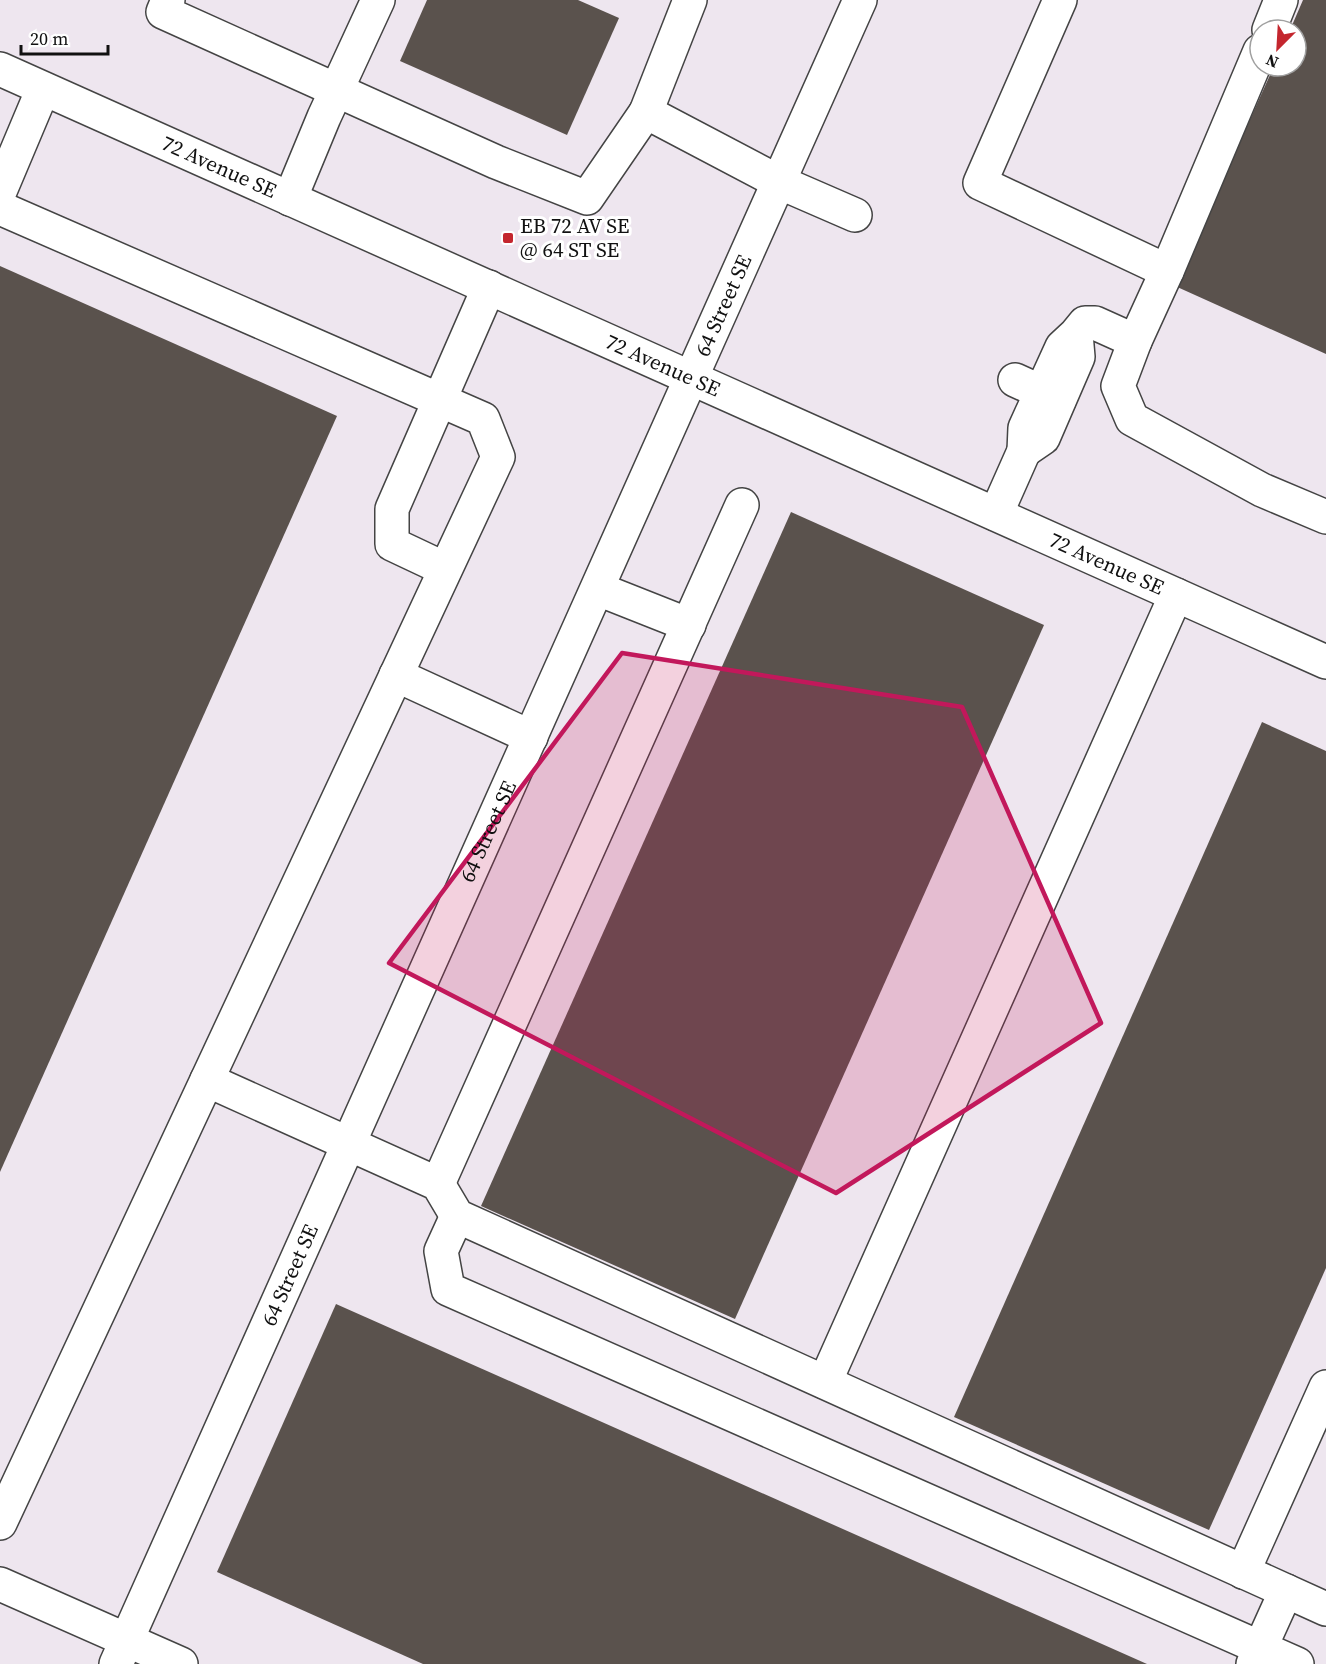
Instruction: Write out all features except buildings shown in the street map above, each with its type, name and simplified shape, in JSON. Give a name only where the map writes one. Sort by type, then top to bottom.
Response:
[{"type":"street","points":[[168,0],[163,12],[496,162],[587,198],[646,112],[690,0]]},
{"type":"street","points":[[290,199],[336,90],[378,0]]},
{"type":"street","name":"64 Street SE","points":[[121,1652],[860,0]]},
{"type":"street","points":[[1060,0],[980,183],[1167,271]]},
{"type":"street","points":[[1274,18],[1281,0]]},
{"type":"street","name":"72 Avenue SE","points":[[0,69],[1326,662]]},
{"type":"street","points":[[1249,78],[1135,341],[1118,386],[1132,419],[1262,490],[1326,517]]},
{"type":"street","points":[[0,191],[43,89]]},
{"type":"street","points":[[646,112],[779,182],[855,215]]},
{"type":"street","points":[[0,208],[483,419],[498,457],[0,1523]]},
{"type":"street","points":[[445,569],[392,544],[392,509],[489,288]]},
{"type":"street","points":[[996,514],[1024,451],[1025,428],[1039,391],[1062,347],[1085,323],[1095,323],[1135,341]]},
{"type":"street","points":[[438,1184],[742,505]]},
{"type":"street","points":[[598,589],[689,625]]},
{"type":"street","points":[[825,1382],[1176,595]]},
{"type":"street","points":[[396,675],[531,737]]},
{"type":"street","points":[[207,1080],[438,1184],[457,1216],[1243,1572],[1286,1591],[1325,1604]]},
{"type":"street","points":[[457,1216],[441,1251],[448,1289],[1257,1656],[1297,1664]]},
{"type":"street","points":[[1243,1572],[1326,1388]]},
{"type":"street","points":[[0,1584],[121,1652],[181,1664]]},
{"type":"street","points":[[1257,1656],[1286,1591]]},
{"type":"highlighted area","points":[[622,653],[962,707],[1101,1023],[836,1193],[389,963]]},
{"type":"shaded area","points":[[0,0],[1326,0],[1326,1664],[0,1664]]},
{"type":"place","name":"EB 72 AV SE @ 64 ST SE","points":[[508,238]]}]
